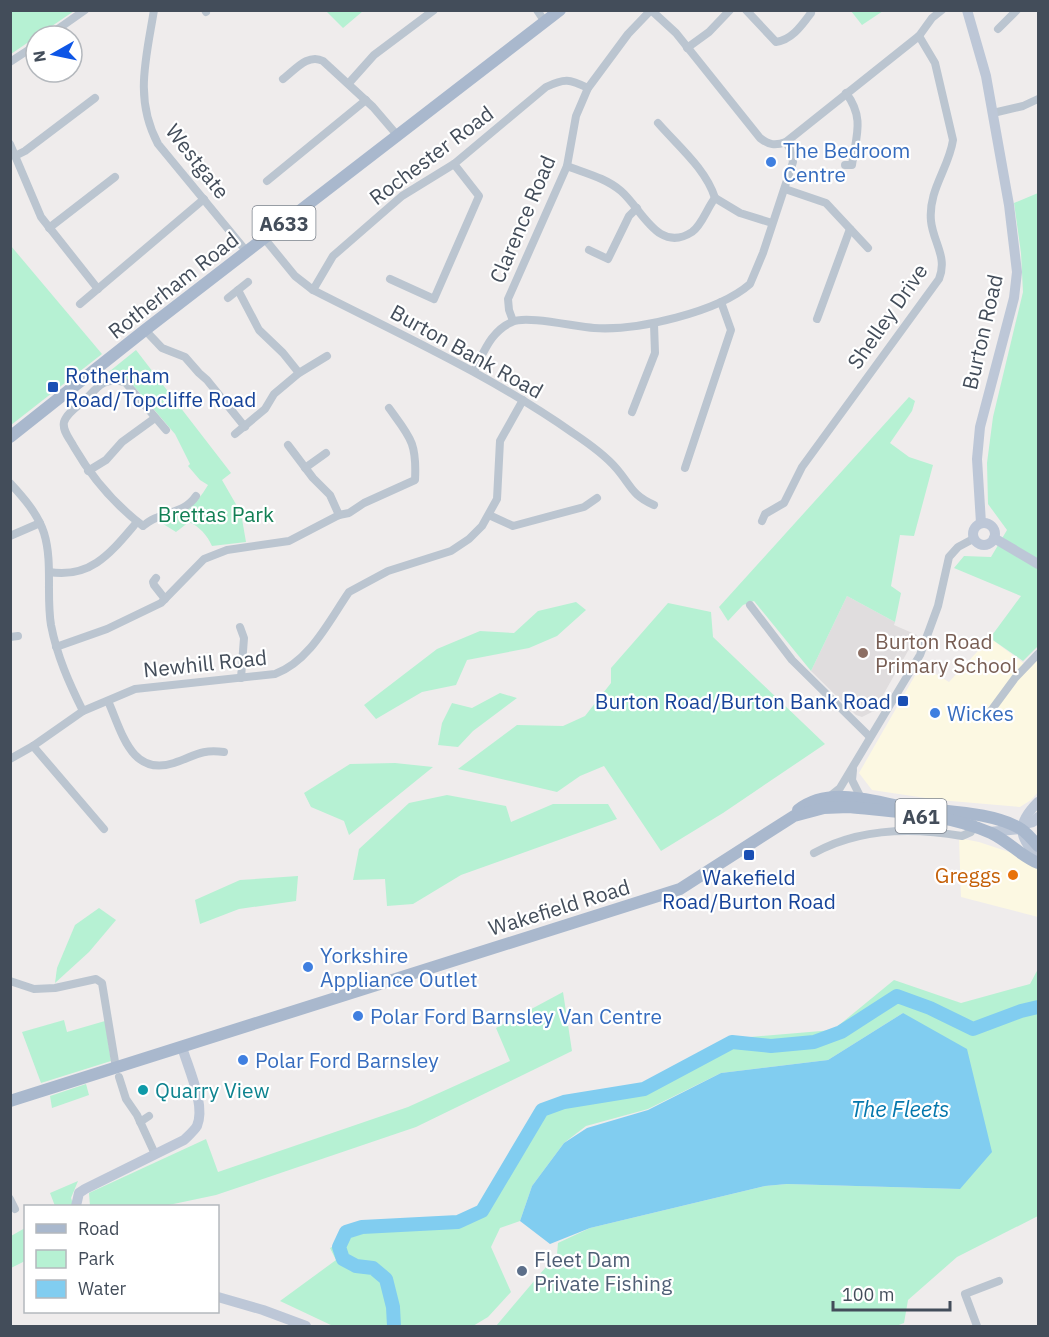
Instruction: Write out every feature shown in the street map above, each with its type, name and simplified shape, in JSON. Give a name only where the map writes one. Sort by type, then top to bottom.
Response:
[{"type":"main road","name":"Rotherham Road","points":[[10,437],[560,10]]},
{"type":"main road","name":"A61","points":[[794,816],[804,805],[826,798],[861,798],[904,806],[973,821],[1038,863]]},
{"type":"main road","name":"A61","points":[[794,816],[817,809],[841,807],[1022,827],[1038,846]]},
{"type":"main road","name":"Wakefield Road","points":[[10,1101],[117,1073],[182,1047],[680,889],[794,816]]},
{"type":"street","points":[[65,24],[85,10]]},
{"type":"street","name":"Westgate","points":[[154,10],[142,93],[146,116],[158,144],[247,252]]},
{"type":"street","points":[[350,83],[374,56],[434,10]]},
{"type":"street","points":[[537,10],[545,22]]},
{"type":"street","points":[[651,10],[676,33],[760,138],[767,144],[777,145],[786,142],[919,36],[933,14],[942,10]]},
{"type":"street","name":"Clarence Road","points":[[513,321],[508,299],[567,166],[576,116],[588,88],[628,34],[651,10]]},
{"type":"street","points":[[687,48],[709,32],[730,10]]},
{"type":"street","points":[[746,10],[776,42],[787,39],[811,13]]},
{"type":"street","name":"Burton Road","points":[[967,10],[980,51],[993,113],[1009,206],[1017,272],[1014,298],[980,427],[977,459],[981,523],[974,528],[974,539]]},
{"type":"street","points":[[998,29],[1017,10]]},
{"type":"street","name":"Shelley Drive","points":[[762,521],[765,514],[784,503],[802,467],[942,272],[942,255],[931,220],[931,208],[936,184],[952,149],[953,140],[938,71],[933,57],[919,36]]},
{"type":"street","points":[[10,62],[24,53]]},
{"type":"street","points":[[283,79],[309,58],[323,61],[350,83],[397,135]]},
{"type":"street","name":"Rochester Road","points":[[313,290],[333,256],[402,196],[454,164],[546,87],[562,79],[574,81],[588,88]]},
{"type":"street","points":[[845,165],[852,165],[859,115],[855,104],[846,93]]},
{"type":"street","points":[[15,156],[25,151],[95,98]]},
{"type":"street","points":[[993,113],[1023,106],[1038,99]]},
{"type":"street","points":[[267,181],[366,100]]},
{"type":"street","points":[[87,104],[93,112]]},
{"type":"street","points":[[658,123],[700,171],[715,198],[740,213],[772,223]]},
{"type":"street","points":[[474,371],[495,334],[513,321],[525,320],[596,329],[654,324],[722,302],[739,294],[750,284],[785,189],[793,162],[786,142]]},
{"type":"street","points":[[10,144],[41,217],[98,289]]},
{"type":"street","points":[[390,279],[434,299],[479,196],[454,164]]},
{"type":"street","points":[[567,166],[601,178],[621,191],[658,233],[670,238],[683,236],[694,230],[715,198]]},
{"type":"street","points":[[49,228],[116,177]]},
{"type":"street","points":[[785,189],[826,203],[868,248]]},
{"type":"street","points":[[80,304],[204,199]]},
{"type":"street","points":[[589,250],[608,259],[628,216],[637,208]]},
{"type":"street","points":[[817,319],[850,229]]},
{"type":"street","name":"Burton Bank Road","points":[[264,238],[295,276],[313,290],[474,371],[523,400],[601,454],[615,467],[640,499],[651,504],[652,494]]},
{"type":"street","points":[[228,298],[248,282]]},
{"type":"street","points":[[238,290],[259,330],[283,353],[299,373]]},
{"type":"street","points":[[685,468],[730,330],[722,302]]},
{"type":"street","points":[[632,412],[655,353],[654,324]]},
{"type":"street","points":[[145,330],[162,348],[185,357],[245,427]]},
{"type":"street","points":[[235,435],[265,409],[274,394],[299,373],[327,356]]},
{"type":"street","points":[[166,430],[125,382],[113,380],[102,383],[67,417],[64,423],[65,431],[100,488],[143,526],[156,517],[176,512],[187,506],[196,496]]},
{"type":"street","name":"Newhill Road","points":[[10,759],[83,711],[135,689],[275,674],[287,669],[310,649],[349,592],[355,587],[388,571],[451,551],[469,539],[482,526],[497,499],[500,441],[523,400]]},
{"type":"street","points":[[56,647],[107,629],[165,599],[204,559],[227,550],[289,541],[339,515],[349,513],[364,502],[415,480],[416,465],[411,439],[389,408]]},
{"type":"street","points":[[88,471],[106,460],[122,441],[155,418]]},
{"type":"street","points":[[288,445],[330,495],[339,515]]},
{"type":"street","points":[[305,468],[326,453]]},
{"type":"street","points":[[10,483],[40,523],[48,550],[49,602],[56,647],[65,674],[83,711]]},
{"type":"street","points":[[489,514],[513,526],[584,507],[592,499]]},
{"type":"street","points":[[49,572],[73,573],[90,567],[114,549],[137,522]]},
{"type":"street","points":[[10,536],[40,523]]},
{"type":"street","points":[[826,798],[840,788],[920,655],[938,606],[949,557],[958,547],[974,539],[982,545],[990,543],[994,538],[993,528],[987,523],[981,523]]},
{"type":"street","points":[[994,538],[1038,564]]},
{"type":"street","points":[[156,578],[154,585],[165,599]]},
{"type":"street","points":[[750,605],[792,660],[870,737]]},
{"type":"street","points":[[240,627],[244,638],[241,678]]},
{"type":"street","points":[[990,712],[1015,678],[1038,654]]},
{"type":"street","points":[[108,701],[130,750],[139,761],[147,765],[173,763],[192,754],[211,750],[224,752]]},
{"type":"street","points":[[33,746],[104,829]]},
{"type":"street","points":[[854,766],[852,780],[861,798]]},
{"type":"street","points":[[1038,802],[1026,816],[1022,827],[1026,844],[1038,857]]},
{"type":"street","points":[[989,832],[1022,827],[1038,817]]},
{"type":"street","points":[[814,853],[832,843],[864,834],[888,831],[926,831],[962,836],[971,832],[973,821]]},
{"type":"street","points":[[10,981],[34,989],[56,988],[96,979],[102,983],[117,1073],[126,1099],[141,1122],[155,1154]]},
{"type":"street","points":[[76,1205],[79,1193],[85,1189],[184,1140],[193,1132],[200,1116],[198,1096],[182,1047]]},
{"type":"street","points":[[141,1122],[149,1116]]},
{"type":"street","points":[[10,1199],[15,1209]]},
{"type":"street","points":[[977,1326],[965,1294],[999,1281]]},
{"type":"street","points":[[219,1297],[306,1326]]},
{"type":"shaded area","name":"Burton Road Primary School","points":[[847,596],[895,622],[894,625],[917,635],[874,711],[862,717],[856,715],[811,671]]},
{"type":"shaded area","points":[[990,638],[1030,668],[1038,659],[1038,792],[1020,807],[939,800],[872,790],[859,773],[921,665],[949,682]]},
{"type":"shaded area","points":[[959,838],[1018,855],[1038,869],[1038,917],[961,897]]},
{"type":"green space","points":[[11,10],[74,10],[55,24],[24,24],[24,45],[11,54]]},
{"type":"green space","points":[[326,11],[363,11],[343,28]]},
{"type":"green space","points":[[851,11],[883,11],[862,25]]},
{"type":"green space","points":[[1038,193],[1038,646],[1023,661],[990,638],[1021,596],[954,568],[964,556],[991,557],[1007,530],[988,504],[987,463],[993,417],[1023,292],[1021,253],[1014,203]]},
{"type":"green space","points":[[11,246],[102,354],[10,425]]},
{"type":"green space","name":"Brettas Park","points":[[136,350],[231,473],[222,480],[241,513],[246,542],[212,546],[203,532],[189,522],[176,532],[160,522],[183,513],[199,499],[208,485],[200,480],[188,466],[190,464],[175,434],[132,384],[121,376],[105,375]]},
{"type":"green space","points":[[909,397],[915,401],[912,411],[890,443],[909,457],[933,465],[914,536],[900,535],[891,586],[901,593],[895,622],[847,596],[811,671],[754,601],[743,605],[728,621],[719,607]]},
{"type":"green space","points":[[576,602],[586,610],[557,636],[529,648],[467,660],[456,685],[422,692],[376,719],[364,705],[437,649],[480,631],[514,633],[538,611]]},
{"type":"green space","points":[[668,603],[711,612],[713,637],[825,744],[723,813],[661,851],[604,766],[580,776],[557,792],[458,769],[517,725],[563,726],[585,716],[611,683],[611,668]]},
{"type":"green space","points":[[500,693],[517,698],[473,731],[458,747],[438,745],[442,723],[452,703],[472,708]]},
{"type":"green space","points":[[395,763],[433,767],[349,835],[344,821],[311,807],[304,793],[350,764]]},
{"type":"green space","points":[[447,795],[506,806],[511,822],[553,804],[608,804],[617,819],[461,875],[413,904],[387,906],[385,879],[353,880],[359,849],[409,803]]},
{"type":"green space","points":[[298,876],[296,901],[239,909],[200,924],[195,900],[240,880]]},
{"type":"green space","points":[[99,908],[116,920],[89,952],[55,983],[57,968],[75,925]]},
{"type":"green space","points":[[1038,969],[1038,1216],[957,1257],[908,1300],[904,1323],[896,1326],[496,1326],[557,1254],[558,1243],[590,1228],[765,1186],[787,1184],[960,1189],[903,1013],[828,1060],[721,1073],[648,1109],[586,1126],[564,1143],[532,1186],[520,1221],[500,1228],[491,1247],[511,1292],[488,1317],[473,1326],[333,1326],[280,1301],[336,1260],[330,1248],[357,1233],[483,1216],[542,1110],[564,1102],[644,1089],[727,1039],[833,1030],[894,980],[961,1003],[1030,984]]},
{"type":"green space","points":[[563,992],[572,1051],[416,1127],[216,1195],[169,1205],[90,1205],[89,1193],[206,1139],[218,1172],[408,1107],[510,1061],[496,1028]]},
{"type":"green space","points":[[64,1020],[67,1032],[105,1021],[111,1061],[41,1083],[22,1032]]},
{"type":"green space","points":[[86,1084],[89,1095],[52,1108],[50,1096]]},
{"type":"green space","points":[[78,1181],[71,1198],[74,1205],[55,1205],[50,1193]]},
{"type":"green space","points":[[24,1229],[24,1262],[11,1268],[11,1236]]},
{"type":"water","name":"The Fleets","points":[[903,1013],[967,1049],[992,1152],[960,1189],[787,1184],[765,1186],[590,1228],[550,1244],[520,1221],[532,1186],[564,1143],[587,1128],[648,1110],[721,1073],[828,1060]]},
{"type":"waterway","points":[[394,1326],[393,1307],[386,1279],[373,1268],[356,1266],[343,1259],[339,1247],[346,1232],[362,1227],[458,1222],[482,1211],[542,1110],[564,1102],[644,1089],[732,1042],[771,1046],[814,1042],[841,1032],[897,996],[930,1008],[973,1029],[1038,1007]]},
{"type":"place","name":"The Bedroom Centre","points":[[771,162]]},
{"type":"place","name":"Rotherham Road/Topcliffe Road","points":[[53,387]]},
{"type":"place","name":"Burton Road Primary School","points":[[863,653]]},
{"type":"place","name":"Burton Road/Burton Bank Road","points":[[903,701]]},
{"type":"place","name":"Wickes","points":[[935,713]]},
{"type":"place","name":"Wakefield Road/Burton Road","points":[[749,855]]},
{"type":"place","name":"Greggs","points":[[1013,875]]},
{"type":"place","name":"Yorkshire Appliance Outlet","points":[[308,967]]},
{"type":"place","name":"Polar Ford Barnsley Van Centre","points":[[358,1016]]},
{"type":"place","name":"Polar Ford Barnsley","points":[[243,1060]]},
{"type":"place","name":"Quarry View","points":[[143,1090]]},
{"type":"place","name":"Fleet Dam Private Fishing","points":[[522,1271]]}]
